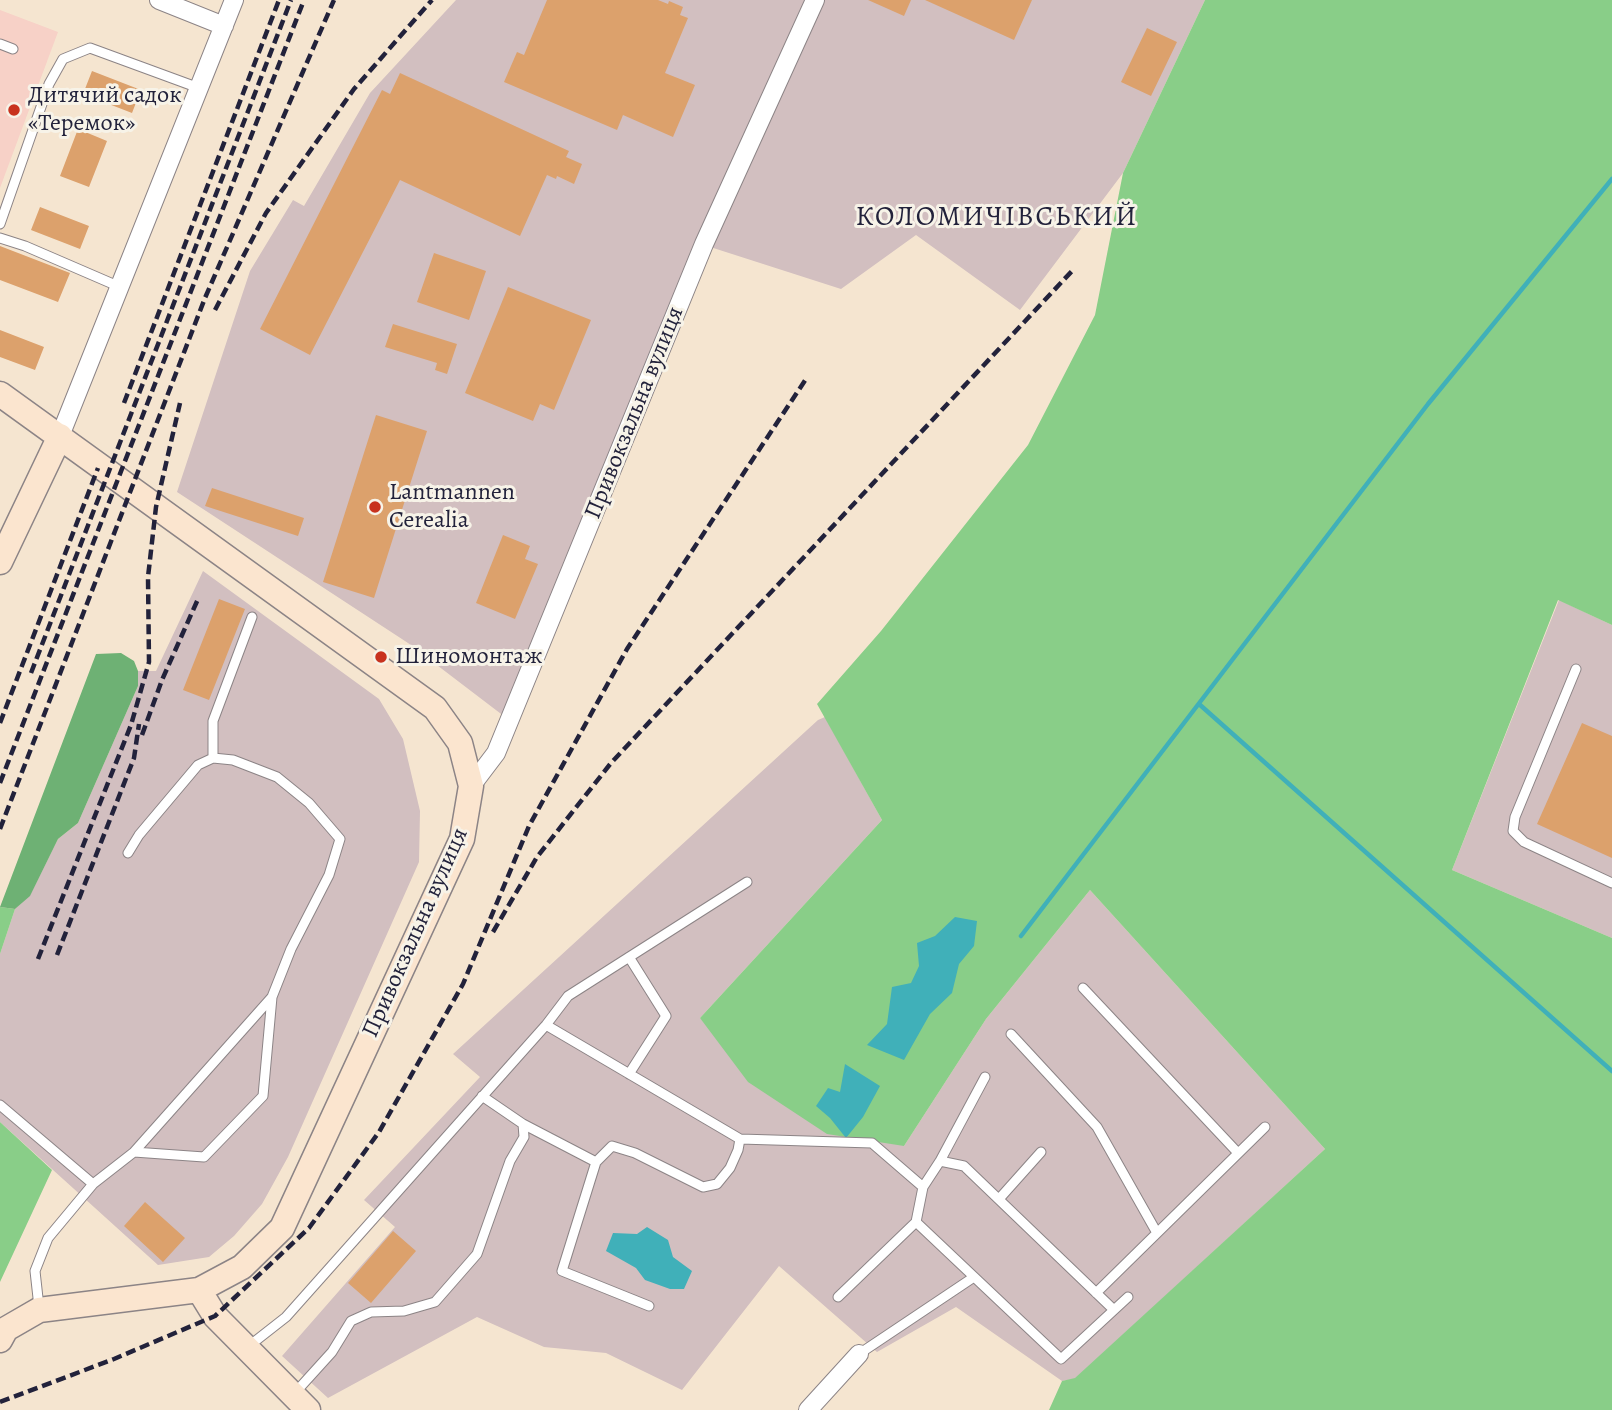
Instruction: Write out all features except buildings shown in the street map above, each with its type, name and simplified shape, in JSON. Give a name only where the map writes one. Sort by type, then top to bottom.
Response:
[{"type":"main road","points":[[0,394],[435,708],[460,743],[471,786]]},
{"type":"main road","points":[[0,562],[60,436]]},
{"type":"main road","name":"Привокзальна вулиця","points":[[0,1340],[6,1329],[39,1310],[199,1290],[242,1267],[282,1228],[462,839],[471,786]]},
{"type":"main road","points":[[199,1290],[215,1316],[300,1403]]},
{"type":"street","points":[[159,0],[224,26]]},
{"type":"street","points":[[60,436],[234,0]]},
{"type":"street","name":"Привокзальна вулиця","points":[[471,786],[496,753],[704,244],[815,0]]},
{"type":"street","points":[[808,1410],[859,1354]]},
{"type":"lane","points":[[0,44],[13,49]]},
{"type":"lane","points":[[0,224],[49,84],[63,58],[90,48],[200,88]]},
{"type":"lane","points":[[0,238],[120,287]]},
{"type":"lane","points":[[213,758],[213,721],[252,617]]},
{"type":"lane","points":[[1576,669],[1515,817],[1513,831],[1524,842],[1612,883]]},
{"type":"lane","points":[[128,853],[139,835],[198,765],[213,758],[233,760],[277,777],[309,803],[340,839],[329,875],[291,948],[272,997],[263,1096],[204,1157],[134,1152]]},
{"type":"lane","points":[[246,1348],[286,1317],[546,1026],[568,996],[747,882]]},
{"type":"lane","points":[[629,957],[666,1016],[629,1074]]},
{"type":"lane","points":[[1083,988],[1238,1153]]},
{"type":"lane","points":[[39,1310],[35,1271],[48,1238],[93,1184],[134,1152],[272,997]]},
{"type":"lane","points":[[546,1026],[740,1139],[872,1143],[923,1187]]},
{"type":"lane","points":[[1011,1034],[1097,1127],[1157,1233]]},
{"type":"lane","points":[[838,1297],[916,1222],[923,1187],[985,1077]]},
{"type":"lane","points":[[482,1096],[523,1124],[596,1161]]},
{"type":"lane","points":[[0,1105],[93,1184]]},
{"type":"lane","points":[[300,1403],[351,1321],[371,1312],[404,1311],[435,1301],[477,1254],[510,1161],[524,1136],[523,1124]]},
{"type":"lane","points":[[1096,1293],[1265,1127]]},
{"type":"lane","points":[[649,1306],[562,1271],[596,1161],[612,1146],[635,1153],[704,1187],[717,1184],[730,1168],[740,1139]]},
{"type":"lane","points":[[999,1199],[1041,1152]]},
{"type":"lane","points":[[940,1161],[964,1166],[1115,1310]]},
{"type":"lane","points":[[916,1222],[1061,1359],[1128,1297]]},
{"type":"lane","points":[[859,1354],[974,1277]]},
{"type":"shaded area","points":[[456,0],[1205,0],[1123,173],[1020,310],[916,235],[841,289],[704,245],[509,720],[408,643],[177,492],[250,271],[293,200],[304,206],[370,93]]},
{"type":"shaded area","name":"Дитячий садок «Теремок»","points":[[0,10],[58,32],[0,188]]},
{"type":"shaded area","points":[[203,571],[379,699],[403,739],[420,811],[419,862],[288,1157],[262,1204],[234,1236],[209,1257],[158,1265],[0,1122],[0,954],[15,909],[30,895],[58,839],[78,823],[138,686],[138,671],[156,671]]},
{"type":"shaded area","points":[[1559,600],[1612,625],[1612,938],[1452,870]]},
{"type":"shaded area","points":[[825,717],[882,820],[700,1018],[904,1146],[986,1019],[1090,890],[1325,1149],[1075,1379],[1062,1381],[956,1307],[877,1352],[779,1266],[682,1390],[606,1353],[544,1347],[477,1317],[328,1398],[282,1356],[395,1227],[364,1200],[480,1077],[453,1054],[818,720]]},
{"type":"green space","points":[[1205,0],[1612,0],[1612,625],[1558,600],[1452,870],[1612,938],[1612,1410],[1049,1410],[1062,1381],[1075,1378],[1325,1149],[1090,890],[986,1019],[904,1146],[827,1134],[748,1082],[700,1018],[882,820],[817,704],[881,631],[1028,445],[1095,315],[1123,173]]},
{"type":"green space","points":[[121,653],[134,661],[138,671],[138,686],[78,823],[58,839],[30,896],[15,909],[0,907],[96,654]]},
{"type":"green space","points":[[0,907],[15,909],[0,954]]},
{"type":"green space","points":[[0,1122],[52,1170],[0,1282]]},
{"type":"water","points":[[955,917],[977,921],[974,946],[959,964],[952,993],[930,1014],[904,1060],[867,1045],[887,1024],[892,987],[911,983],[919,966],[917,943],[935,936]]},
{"type":"water","points":[[845,1064],[880,1086],[863,1117],[846,1138],[816,1106],[828,1088],[840,1092]]},
{"type":"water","points":[[647,1227],[668,1240],[673,1257],[692,1271],[684,1289],[670,1289],[645,1280],[636,1268],[606,1251],[613,1233],[637,1234]]},
{"type":"waterway","points":[[1021,936],[1428,404],[1612,179]]},
{"type":"waterway","points":[[1199,704],[1612,1071]]},
{"type":"railway","points":[[124,403],[279,0]]},
{"type":"railway","points":[[31,673],[291,0]]},
{"type":"railway","points":[[0,783],[304,0]]},
{"type":"railway","points":[[0,829],[205,298],[334,0]]},
{"type":"railway","points":[[215,310],[266,213],[354,89],[432,0]]},
{"type":"railway","points":[[493,932],[537,857],[611,763],[1072,271]]},
{"type":"railway","points":[[0,1402],[114,1359],[215,1316],[309,1228],[379,1132],[463,984],[529,826],[627,649],[806,379]]},
{"type":"railway","points":[[38,959],[131,725],[149,662],[148,577],[156,507],[180,403]]},
{"type":"railway","points":[[0,723],[98,468]]},
{"type":"railway","points":[[142,735],[162,680],[198,599]]},
{"type":"railway","points":[[57,955],[134,758],[139,724]]},
{"type":"place","name":"Дитячий садок «Теремок»","points":[[14,110]]},
{"type":"place","name":"Lantmannen Cerealia","points":[[375,507]]},
{"type":"place","name":"Шиномонтаж","points":[[381,657]]},
{"type":"district","name":"КОЛОМИЧІВСЬКИЙ","points":[[997,218]]}]
